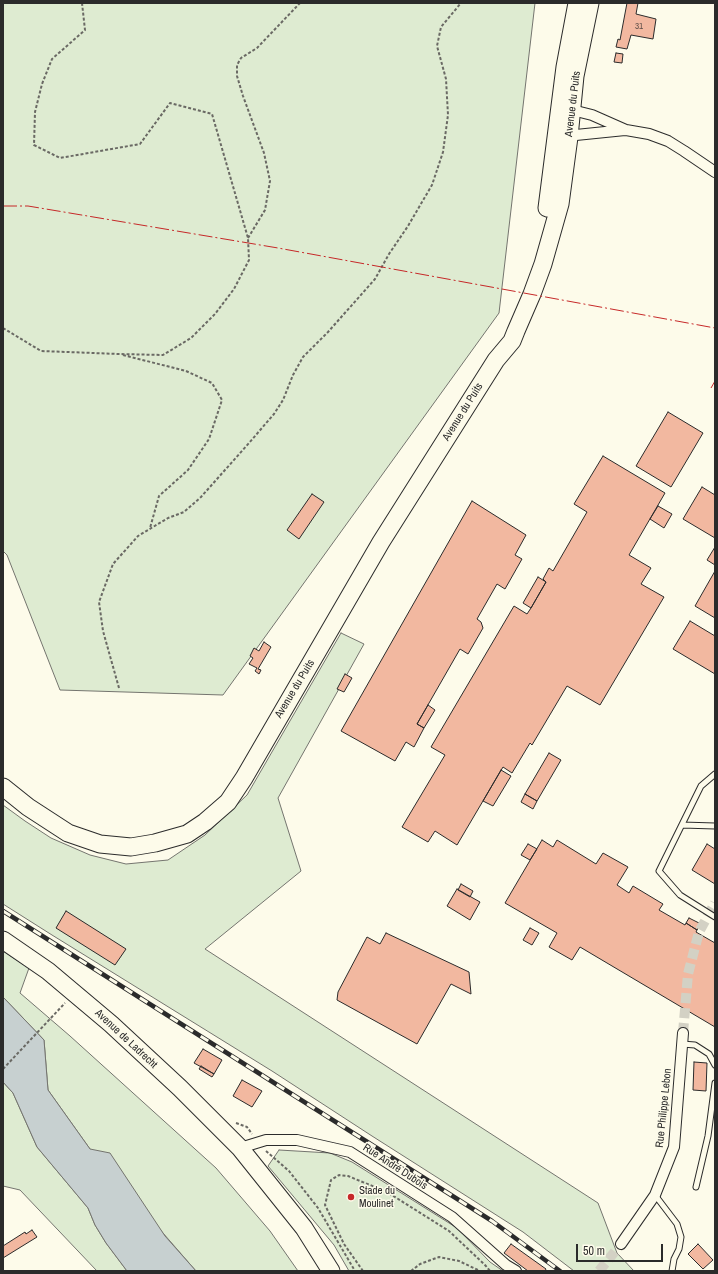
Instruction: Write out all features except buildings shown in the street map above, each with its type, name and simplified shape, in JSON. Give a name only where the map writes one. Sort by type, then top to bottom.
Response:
[{"type":"main road","name":"Avenue du Puits","points":[[566,108],[565,67],[577,3]]},
{"type":"main road","name":"Avenue du Puits","points":[[3,787],[28,807],[68,833],[100,844],[131,847],[155,843],[187,834],[211,817],[228,802],[244,778],[381,542],[496,360],[520,304],[537,256],[562,136],[566,108],[575,76],[590,3]]},
{"type":"main road","name":"Avenue de Ladrecht","points":[[3,940],[48,971],[111,1024],[180,1088],[240,1148],[304,1228],[331,1271]]},
{"type":"street","points":[[566,108],[592,115],[626,130],[649,134],[668,142],[715,172]]},
{"type":"street","points":[[562,136],[626,130]]},
{"type":"street","name":"Rue Philippe Lebon","points":[[622,1244],[654,1195],[674,1147],[683,1033]]},
{"type":"street","name":"Rue André Dubois","points":[[240,1148],[266,1140],[297,1140],[350,1152],[452,1217],[506,1265],[516,1271]]},
{"type":"lane","points":[[715,774],[701,786],[659,871],[680,895],[715,917]]},
{"type":"lane","points":[[682,825],[715,826]]},
{"type":"lane","points":[[682,1044],[694,1045],[709,1054],[715,1065]]},
{"type":"lane","points":[[696,1187],[708,1136],[715,1083]]},
{"type":"lane","points":[[654,1195],[677,1224],[681,1237],[672,1271]]},
{"type":"path","points":[[3,328],[42,351],[163,355],[191,338],[215,314],[234,288],[249,260],[248,238],[212,114],[170,103],[140,144],[60,158],[34,145],[35,112],[42,84],[52,59],[85,30],[82,3]]},
{"type":"path","points":[[248,238],[265,210],[270,181],[264,153],[237,76],[237,65],[241,58],[258,48],[300,3]]},
{"type":"path","points":[[119,688],[103,631],[99,602],[114,564],[138,536],[168,518],[184,512],[201,497],[269,420],[283,400],[293,375],[303,357],[338,321],[375,279],[389,254],[408,226],[432,185],[443,152],[448,115],[446,80],[437,46],[441,27],[461,3]]},
{"type":"path","points":[[119,354],[186,371],[212,383],[222,400],[209,439],[188,470],[159,496],[150,529]]},
{"type":"path","points":[[3,1069],[52,1016]]},
{"type":"path","points":[[258,1142],[266,1151],[289,1170],[318,1208],[355,1271]]},
{"type":"path","points":[[363,1271],[344,1244],[324,1205],[330,1180],[338,1175],[348,1176],[387,1192],[450,1231],[490,1271]]},
{"type":"path","points":[[411,1271],[420,1264],[439,1257],[460,1261],[480,1271]]},
{"type":"green space","points":[[3,3],[535,3],[499,313],[223,695],[60,690],[7,555],[3,551]]},
{"type":"green space","points":[[341,633],[364,644],[278,798],[301,871],[205,949],[598,1203],[617,1253],[634,1271],[574,1271],[523,1232],[272,1071],[3,904],[3,805],[51,838],[90,855],[126,864],[168,860],[205,835],[247,795]]},
{"type":"green space","points":[[3,951],[29,968],[20,993],[70,1036],[216,1168],[270,1231],[298,1271],[196,1271],[90,1149],[48,1090],[44,1040],[3,997]]},
{"type":"green space","points":[[3,1082],[13,1093],[37,1147],[88,1208],[95,1225],[106,1243],[127,1271],[97,1271],[20,1190],[3,1186]]},
{"type":"green space","name":"Stade du Moulinet","points":[[279,1150],[330,1153],[352,1162],[457,1228],[490,1262],[503,1271],[349,1271],[334,1245],[268,1166]]},
{"type":"shaded area","points":[[3,997],[44,1040],[48,1090],[90,1149],[110,1153],[165,1236],[196,1271],[127,1271],[106,1243],[95,1225],[88,1208],[37,1147],[13,1093],[3,1082]]},
{"type":"tunnel","points":[[683,1033],[688,974],[699,932],[715,903]]},
{"type":"tunnel","points":[[599,1271],[621,1244]]},
{"type":"railway","points":[[3,911],[492,1221],[560,1271]]},
{"type":"power","points":[[3,206],[28,206],[278,248],[715,328]]},
{"type":"power","points":[[711,388],[715,381]]},
{"type":"place","name":"Stade du Moulinet","points":[[351,1197]]}]
